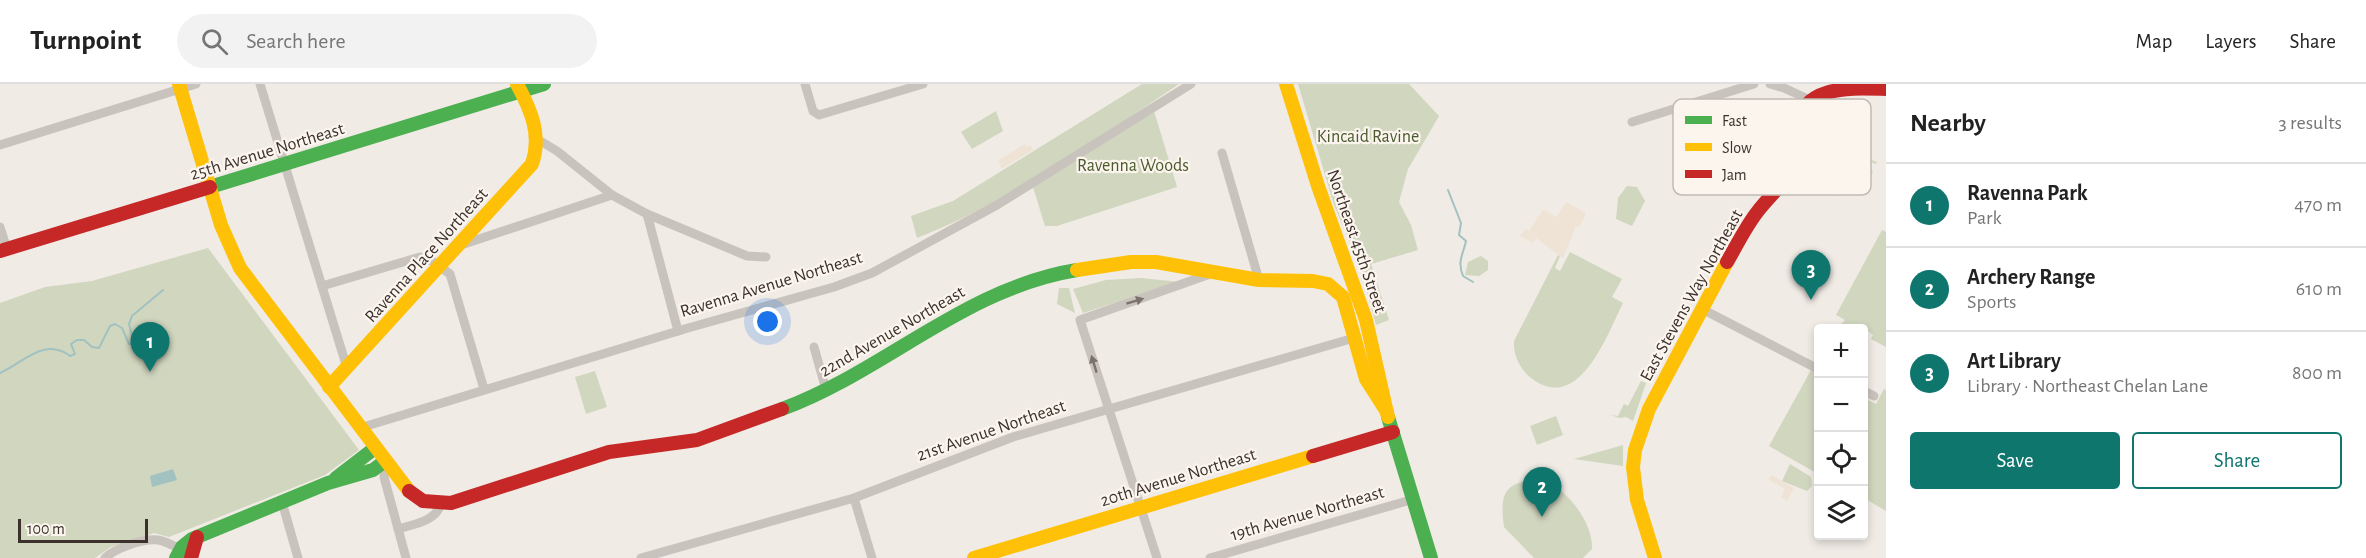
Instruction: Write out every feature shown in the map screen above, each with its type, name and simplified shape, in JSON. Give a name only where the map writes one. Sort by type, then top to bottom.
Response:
[{"type":"street","points":[[0,145],[180,86],[196,84]]},
{"type":"street","points":[[260,84],[347,368]]},
{"type":"street","name":"25th Avenue Northeast","points":[[3,250],[285,164],[519,87],[544,84]]},
{"type":"street","points":[[805,84],[816,115],[923,84]]},
{"type":"street","name":"Ravenna Avenue Northeast","points":[[360,428],[678,331],[823,290],[872,273],[989,210],[1191,84]]},
{"type":"street","name":"Northeast 45th Street","points":[[1286,84],[1318,186],[1352,276],[1387,412],[1431,558]]},
{"type":"street","points":[[1706,99],[1754,84]]},
{"type":"street","points":[[1770,84],[1784,87],[1808,99]]},
{"type":"street","points":[[180,86],[226,239],[240,268],[412,494],[429,503],[441,504]]},
{"type":"street","points":[[519,87],[528,105],[537,139],[557,151],[612,195],[647,214],[747,256],[766,257]]},
{"type":"street","points":[[1812,99],[1836,89],[1879,87]]},
{"type":"street","points":[[1632,122],[1673,109]]},
{"type":"street","name":"Ravenna Place Northeast","points":[[329,387],[532,164],[537,139]]},
{"type":"street","points":[[1222,153],[1259,280]]},
{"type":"street","points":[[460,245],[612,195]]},
{"type":"street","name":"East Stevens Way Northeast","points":[[1655,558],[1633,491],[1633,452],[1649,409],[1702,309],[1752,218],[1770,195]]},
{"type":"street","points":[[647,214],[678,331]]},
{"type":"street","points":[[0,227],[3,250]]},
{"type":"street","points":[[322,286],[420,257],[440,267],[450,274],[453,280],[484,389]]},
{"type":"street","name":"22nd Avenue Northeast","points":[[398,529],[432,518],[438,513],[441,504],[461,501],[609,452],[696,440],[788,407],[860,373],[973,304],[1035,279],[1102,265],[1156,262],[1259,280],[1313,280],[1333,287]]},
{"type":"street","points":[[1157,558],[1080,320],[1181,286],[1215,272]]},
{"type":"street","name":"Northeast 45th Street","points":[[1333,287],[1343,297],[1366,379],[1387,412]]},
{"type":"street","points":[[1702,309],[1814,367]]},
{"type":"street","name":"21st Avenue Northeast","points":[[641,558],[854,498],[978,449],[1354,338]]},
{"type":"street","points":[[814,347],[826,390]]},
{"type":"street","points":[[1868,393],[1874,396]]},
{"type":"street","name":"20th Avenue Northeast","points":[[974,558],[1393,432]]},
{"type":"street","points":[[328,483],[375,448]]},
{"type":"street","points":[[105,558],[114,551],[152,540],[164,541],[182,555],[197,537],[328,483],[373,470],[385,461]]},
{"type":"street","points":[[385,461],[384,477],[406,558]]},
{"type":"street","points":[[854,498],[872,558]]},
{"type":"street","name":"19th Avenue Northeast","points":[[1210,558],[1414,499]]},
{"type":"street","points":[[282,502],[298,558]]},
{"type":"green space","points":[[1142,84],[1179,84],[1019,188],[952,223],[917,238],[911,216],[953,201]]},
{"type":"green space","name":"Kincaid Ravine","points":[[1298,84],[1409,84],[1439,116],[1408,169],[1399,202],[1411,225],[1418,250],[1371,264],[1389,320],[1376,325],[1360,266],[1334,205]]},
{"type":"green space","points":[[996,111],[1003,131],[972,149],[961,132]]},
{"type":"green space","name":"Ravenna Woods","points":[[1154,111],[1177,187],[1057,226],[1045,226],[1033,187]]},
{"type":"green space","points":[[1627,186],[1637,187],[1645,201],[1632,226],[1616,219],[1618,198]]},
{"type":"green space","points":[[1882,230],[1886,232],[1886,347],[1871,339],[1873,335],[1868,331],[1868,324],[1841,324],[1845,320],[1836,315]]},
{"type":"green space","points":[[208,248],[359,450],[325,475],[169,537],[154,533],[111,547],[95,558],[0,558],[0,303],[45,287],[92,281]]},
{"type":"green space","points":[[1570,252],[1622,279],[1612,297],[1623,303],[1600,351],[1589,366],[1577,379],[1563,386],[1548,387],[1531,378],[1524,370],[1516,356],[1514,341],[1558,255],[1560,256],[1555,268],[1560,271]]},
{"type":"green space","points":[[1481,256],[1488,261],[1488,270],[1479,276],[1465,275],[1468,262]]},
{"type":"green space","points":[[1141,278],[1180,282],[1083,313],[1073,289],[1106,280]]},
{"type":"green space","points":[[1059,288],[1069,288],[1075,313],[1057,304]]},
{"type":"green space","points":[[1811,370],[1814,372],[1814,472],[1769,446]]},
{"type":"green space","points":[[595,371],[607,407],[586,414],[575,377]]},
{"type":"green space","points":[[1641,381],[1646,383],[1633,421],[1626,417],[1620,418],[1610,415],[1618,416],[1624,404],[1628,406]]},
{"type":"green space","points":[[1884,389],[1886,390],[1886,511],[1868,500],[1868,400],[1876,404]]},
{"type":"green space","points":[[1556,416],[1563,435],[1537,445],[1530,426]]},
{"type":"green space","points":[[1623,445],[1623,466],[1574,459]]},
{"type":"green space","points":[[1790,464],[1811,477],[1812,486],[1807,491],[1782,481]]},
{"type":"green space","points":[[1542,479],[1569,498],[1583,518],[1588,528],[1592,549],[1583,558],[1534,558],[1504,527],[1503,505],[1507,491],[1520,483]]},
{"type":"shaded area","points":[[1025,144],[1026,147],[1030,145],[1033,150],[1001,169],[999,160]]},
{"type":"shaded area","points":[[1566,202],[1586,213],[1579,227],[1576,226],[1563,258],[1536,238],[1533,243],[1520,236],[1526,229],[1529,231],[1543,210],[1557,217]]},
{"type":"shaded area","points":[[1771,475],[1794,488],[1787,501],[1781,497],[1785,489],[1769,480]]},
{"type":"water","points":[[173,469],[177,480],[152,487],[150,476]]},
{"type":"waterway","points":[[1448,190],[1461,223],[1459,235],[1466,241],[1461,258],[1461,271],[1463,276],[1473,282]]},
{"type":"waterway","points":[[0,373],[43,350],[52,349],[70,356],[75,354],[71,344],[77,340],[84,340],[92,347],[99,348],[110,326],[115,324],[122,328],[129,344],[134,344],[129,324],[132,316],[163,290]]},
{"type":"traffic: fast","points":[[210,187],[544,84]]},
{"type":"traffic: fast","points":[[782,409],[856,374],[926,332],[998,294],[1036,280],[1077,270]]},
{"type":"traffic: fast","points":[[1388,417],[1431,558]]},
{"type":"traffic: fast","points":[[336,478],[375,448]]},
{"type":"traffic: fast","points":[[176,558],[182,547],[192,539],[328,483],[373,470],[385,461]]},
{"type":"traffic: slow","points":[[179,84],[221,225],[240,268],[409,491]]},
{"type":"traffic: slow","points":[[329,387],[532,164],[536,143],[534,123],[517,84]]},
{"type":"traffic: slow","points":[[1286,84],[1318,186],[1366,320],[1388,417]]},
{"type":"traffic: slow","points":[[1077,270],[1131,262],[1156,262],[1259,280],[1313,281],[1328,284],[1343,297],[1366,379],[1387,412]]},
{"type":"traffic: slow","points":[[1655,558],[1637,500],[1633,467],[1635,450],[1649,409],[1727,262]]},
{"type":"traffic: slow","points":[[974,558],[1313,456]]},
{"type":"traffic: jam","points":[[1814,99],[1844,89],[1886,89]]},
{"type":"traffic: jam","points":[[0,251],[210,187]]},
{"type":"traffic: jam","points":[[1727,262],[1746,229],[1772,195]]},
{"type":"traffic: jam","points":[[409,491],[423,501],[451,503],[609,452],[697,440],[782,409]]},
{"type":"traffic: jam","points":[[1313,456],[1393,432]]},
{"type":"traffic: jam","points":[[191,558],[197,537]]},
{"type":"place","name":"Art Library","points":[[1811,300]]},
{"type":"place","name":"Ravenna Park","points":[[150,372]]},
{"type":"place","name":"Archery Range","points":[[1542,517]]}]
